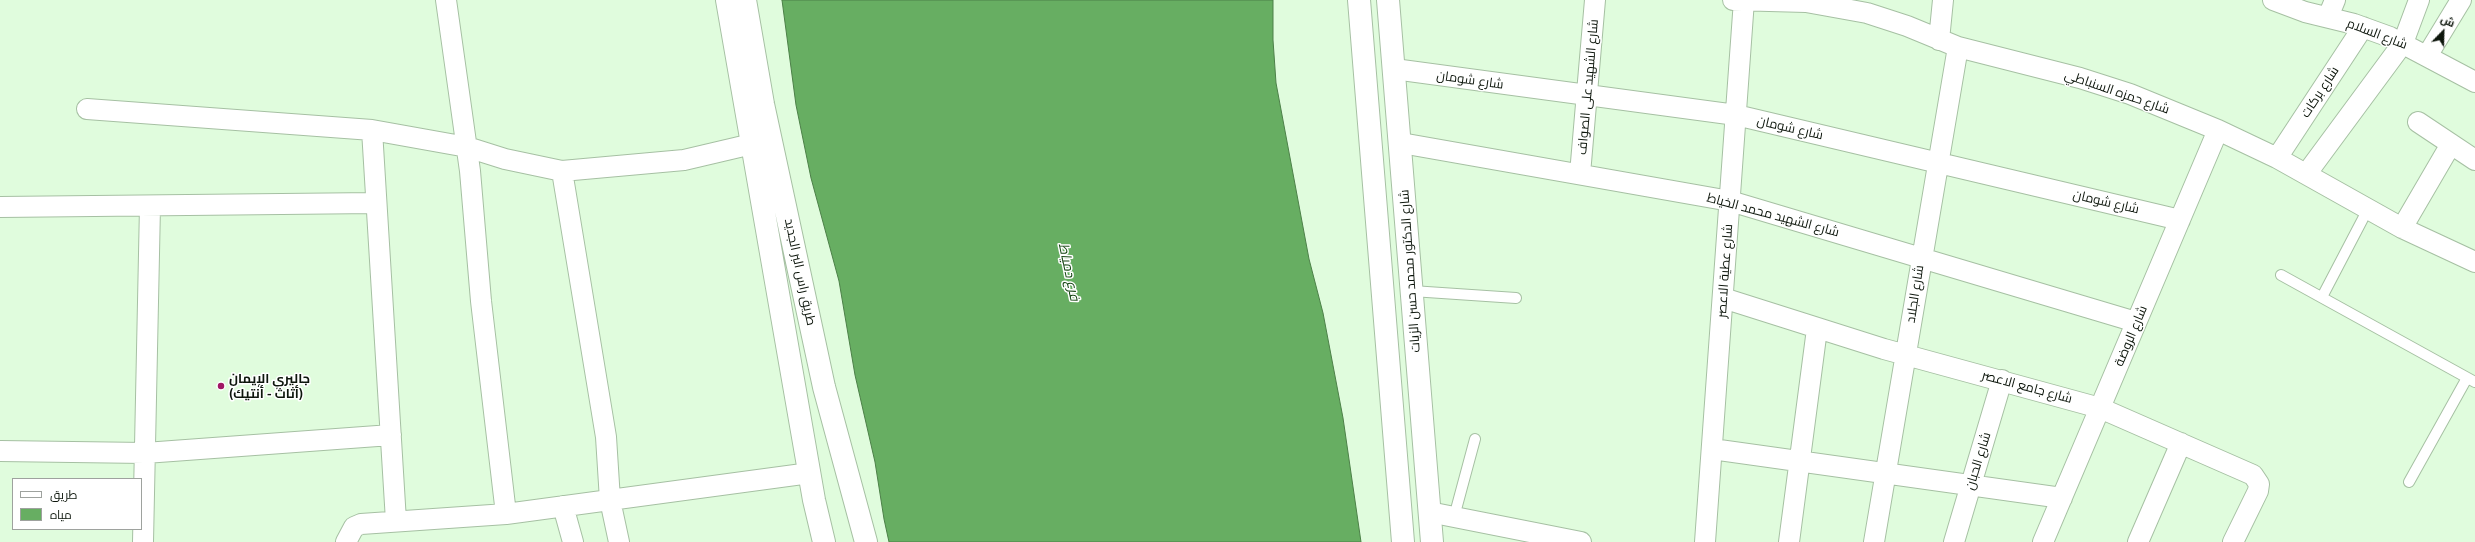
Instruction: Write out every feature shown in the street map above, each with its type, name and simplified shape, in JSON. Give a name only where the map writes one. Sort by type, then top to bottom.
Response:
[{"type":"main road","name":"طريق راس البر الجديد","points":[[727,0],[810,473],[824,542]]},
{"type":"main road","name":"طريق راس البر الجديد","points":[[745,0],[764,104],[824,387],[866,542]]},
{"type":"main road","points":[[1359,0],[1403,542]]},
{"type":"main road","name":"شارع الدكتور محمد حسن الزيات","points":[[1388,0],[1401,143],[1432,542]]},
{"type":"street","points":[[446,0],[467,148],[481,301],[506,514]]},
{"type":"street","name":"شارع الشهيد على الصواف","points":[[1580,174],[1595,0]]},
{"type":"street","name":"شارع حمزه السنباطي","points":[[1733,0],[1850,4],[1958,47],[2105,86],[2218,130],[2277,158],[2307,173],[2402,228],[2475,262]]},
{"type":"street","name":"شارع عطية الاعصر","points":[[1705,542],[1744,0]]},
{"type":"street","points":[[1939,40],[1943,0]]},
{"type":"street","name":"شارع السلام","points":[[2273,0],[2332,9],[2363,26],[2403,43],[2475,82]]},
{"type":"street","points":[[2307,173],[2403,43],[2419,0]]},
{"type":"street","points":[[2427,56],[2461,0]]},
{"type":"street","name":"شارع بركات","points":[[2277,158],[2363,26]]},
{"type":"street","name":"شارع الجلاد","points":[[1874,542],[1958,47]]},
{"type":"street","name":"شارع شومان","points":[[1394,69],[1736,115],[2180,220]]},
{"type":"street","points":[[87,109],[372,130],[467,148],[505,159],[562,170],[684,160],[752,144]]},
{"type":"street","points":[[2418,122],[2475,160]]},
{"type":"street","points":[[372,130],[375,203],[396,521]]},
{"type":"street","name":"شارع الروضة","points":[[2043,542],[2218,130]]},
{"type":"street","name":"شارع الشهيد محمد الخياط","points":[[1401,143],[1730,201],[2136,322]]},
{"type":"street","points":[[2402,228],[2451,144]]},
{"type":"street","points":[[562,170],[606,437],[610,500],[619,542]]},
{"type":"street","points":[[0,207],[375,203]]},
{"type":"street","points":[[143,542],[150,206]]},
{"type":"street","name":"شارع جامع الاعصر","points":[[1723,298],[1817,329],[1906,355],[2100,408],[2253,475],[2258,481],[2258,491],[2233,542]]},
{"type":"street","points":[[1789,542],[1817,329]]},
{"type":"street","name":"شارع الحبان","points":[[1954,542],[2002,380]]},
{"type":"street","points":[[0,451],[145,453],[391,435]]},
{"type":"street","points":[[2138,542],[2180,443]]},
{"type":"street","points":[[1712,449],[2062,498]]},
{"type":"street","points":[[346,542],[354,527],[361,524],[506,514],[810,473]]},
{"type":"street","points":[[563,506],[574,542]]},
{"type":"street","points":[[1429,512],[1581,542]]},
{"type":"lane","points":[[2322,297],[2368,209]]},
{"type":"lane","points":[[2281,275],[2471,380],[2409,482]]},
{"type":"lane","points":[[1412,291],[1516,298]]},
{"type":"lane","points":[[1454,517],[1475,439]]},
{"type":"water","name":"فرع دمياط","points":[[782,0],[1273,0],[1273,40],[1276,83],[1309,259],[1323,313],[1343,418],[1361,542],[889,542],[875,462],[855,375],[839,281],[811,178],[796,105]]},
{"type":"place","name":"جاليري الإيمان (أثاث - أنتيك)","points":[[221,386]]}]
